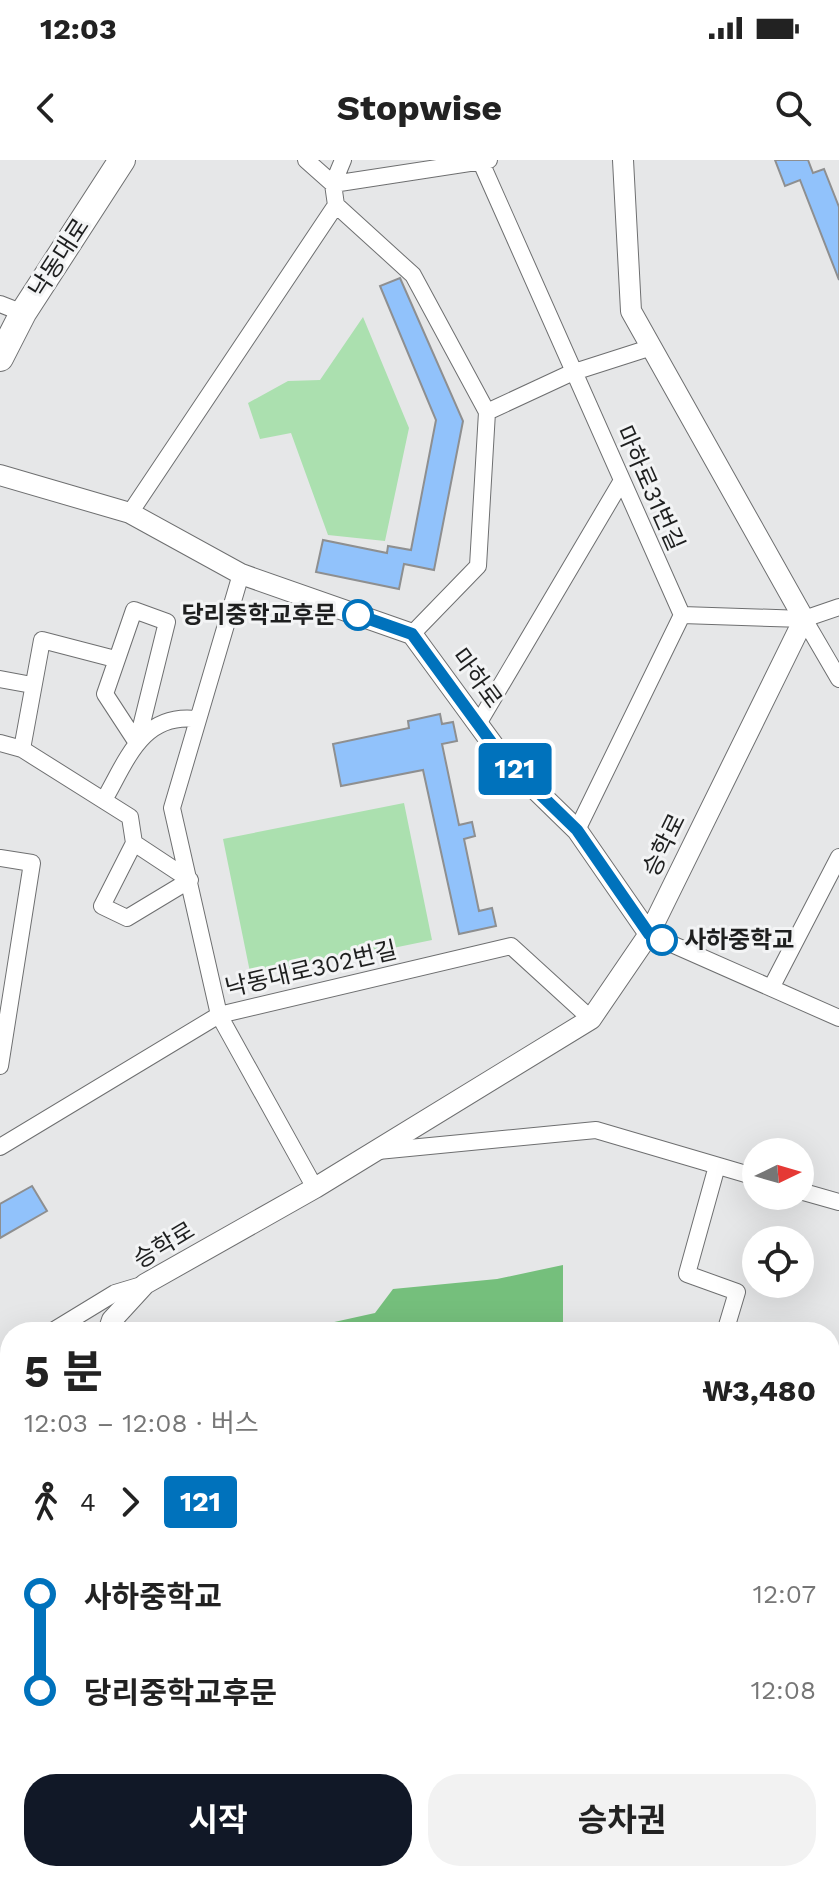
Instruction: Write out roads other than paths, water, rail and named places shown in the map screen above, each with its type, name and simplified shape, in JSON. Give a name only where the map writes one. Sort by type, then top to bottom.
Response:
[{"type":"main road","name":"낙동대로","points":[[0,358],[12,309],[122,160]]},
{"type":"street","points":[[306,160],[333,184]]},
{"type":"street","points":[[0,475],[130,513],[241,574],[412,634],[478,566],[487,412],[413,275],[336,205],[333,184],[343,160]]},
{"type":"street","name":"마하로31번길","points":[[480,160],[571,373],[682,615]]},
{"type":"street","points":[[333,184],[490,160]]},
{"type":"street","points":[[623,160],[631,311],[649,348],[839,679]]},
{"type":"street","points":[[130,513],[336,205]]},
{"type":"street","points":[[487,412],[571,373],[649,348]]},
{"type":"street","points":[[478,724],[621,482]]},
{"type":"street","points":[[241,574],[172,808],[219,1015],[315,1188]]},
{"type":"street","points":[[577,830],[682,615],[804,619],[839,607]]},
{"type":"street","points":[[104,800],[137,743],[167,622],[134,610],[105,694],[137,743]]},
{"type":"street","name":"승학로","points":[[111,1322],[145,1284],[315,1188],[591,1019],[649,934],[804,619]]},
{"type":"street","name":"마하로","points":[[412,634],[502,757],[577,830],[649,934]]},
{"type":"street","points":[[22,749],[42,640],[115,659]]},
{"type":"street","points":[[0,679],[32,685]]},
{"type":"street","points":[[137,743],[158,724],[175,717],[196,719]]},
{"type":"street","points":[[0,743],[22,749],[130,817],[134,843],[102,906],[127,918],[190,880]]},
{"type":"street","points":[[134,843],[190,880]]},
{"type":"street","points":[[771,988],[839,857]]},
{"type":"street","points":[[0,858],[32,863],[0,1066]]},
{"type":"street","points":[[649,934],[839,1018]]},
{"type":"street","name":"낙동대로302번길","points":[[0,1147],[219,1015],[511,946],[591,1019]]},
{"type":"street","points":[[374,1152],[596,1130],[742,1173]]},
{"type":"street","points":[[717,1166],[687,1274],[737,1292],[728,1322]]},
{"type":"street","points":[[814,1195],[839,1202]]},
{"type":"street","points":[[67,1322],[115,1293],[145,1284]]},
{"type":"place","name":"당리중학교후문","points":[[358,615]]},
{"type":"place","name":"사하중학교","points":[[662,940]]}]
